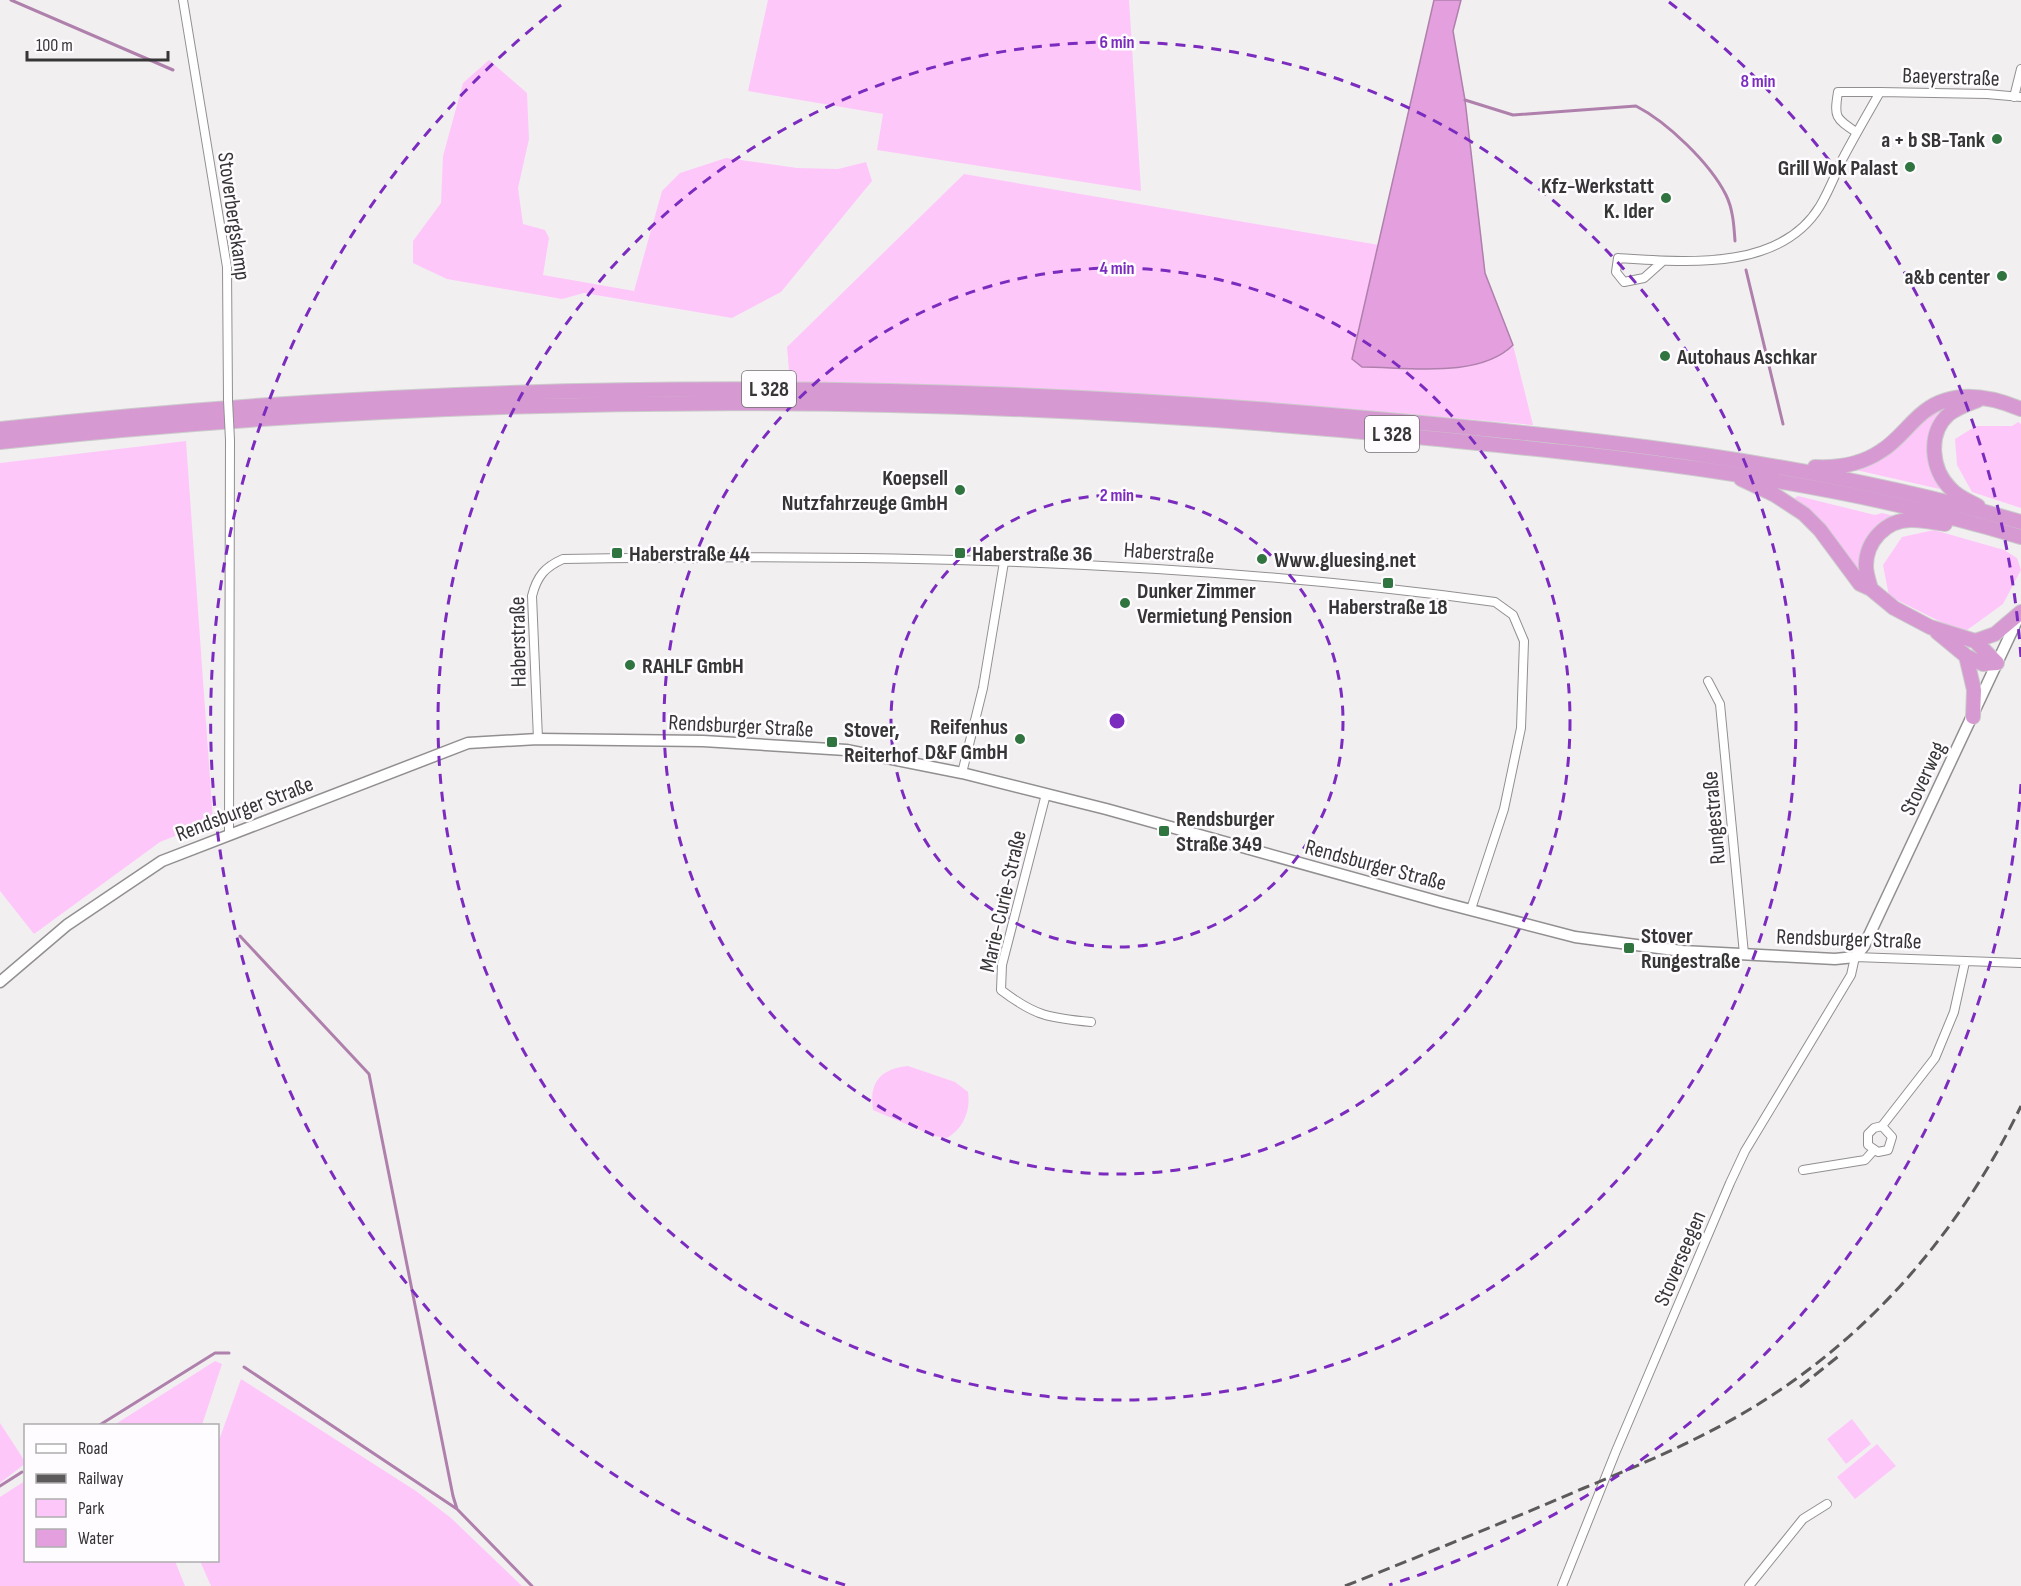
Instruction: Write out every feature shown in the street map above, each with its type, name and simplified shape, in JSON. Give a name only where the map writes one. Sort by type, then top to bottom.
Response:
[{"type":"highway","name":"L 328","points":[[0,429],[158,414],[412,397],[717,389],[1065,396],[1277,410],[1538,433],[1753,462],[1855,482],[2021,522]]},
{"type":"highway","points":[[1753,462],[1826,467],[1864,461],[1883,450],[1925,411],[1943,400],[1962,396],[1983,398],[2021,409]]},
{"type":"highway","points":[[1983,398],[1948,415],[1938,432],[1933,451],[1940,475],[1949,488],[1992,514]]},
{"type":"highway","name":"L 328","points":[[0,442],[145,428],[412,411],[745,403],[896,405],[1212,418],[1572,452],[1729,473],[1813,487],[2021,537]]},
{"type":"highway","points":[[1729,473],[1775,495],[1804,514],[1820,530],[1860,585],[1871,589],[1894,608],[1930,627],[1975,641],[1998,663]]},
{"type":"highway","points":[[1871,589],[1866,567],[1868,549],[1877,534],[1894,523],[1910,520],[1997,530]]},
{"type":"highway","points":[[1975,641],[1995,634],[2021,612]]},
{"type":"highway","points":[[1930,627],[1966,656],[1983,664],[1998,663]]},
{"type":"highway","points":[[1966,656],[1974,690],[1972,717]]},
{"type":"street","name":"Stoverbergskamp","points":[[183,0],[227,267],[230,440],[230,833]]},
{"type":"street","points":[[2018,97],[2021,69]]},
{"type":"street","name":"Baeyerstraße","points":[[1856,132],[1840,122],[1835,112],[1838,92],[2018,97]]},
{"type":"street","name":"Baeyerstraße","points":[[1663,261],[1644,278],[1624,282],[1616,272],[1618,258],[1663,261],[1735,258],[1789,238],[1820,206],[1856,132],[1880,92]]},
{"type":"street","name":"Haberstraße","points":[[538,739],[532,596],[539,575],[549,565],[563,559],[742,555],[1120,567],[1275,578],[1495,602],[1513,615],[1524,641],[1521,728],[1504,809],[1471,909]]},
{"type":"street","points":[[962,773],[983,688],[1004,562]]},
{"type":"street","name":"Stoverweg","points":[[1855,957],[1864,946],[2021,612]]},
{"type":"street","name":"Rungestraße","points":[[1708,681],[1720,704],[1744,954]]},
{"type":"street","name":"Rendsburger Straße","points":[[0,982],[74,919],[162,861],[468,743],[538,739],[703,741],[846,750],[962,773],[1046,794],[1575,937],[1682,951],[1835,959],[1855,957],[2021,963]]},
{"type":"street","name":"Marie-Curie-Straße","points":[[1046,794],[1002,965],[1001,990],[1022,1005],[1052,1019],[1091,1022]]},
{"type":"street","name":"Stoverseegen","points":[[1562,1586],[1616,1451],[1730,1183],[1745,1151],[1851,975],[1855,957]]},
{"type":"street","points":[[1882,1125],[1892,1137],[1892,1143],[1888,1150],[1874,1150],[1868,1145],[1868,1134],[1874,1128],[1882,1125],[1935,1058],[1954,1012],[1965,962]]},
{"type":"street","points":[[1803,1170],[1865,1160],[1874,1150]]},
{"type":"street","points":[[1749,1586],[1803,1519],[1827,1504]]},
{"type":"green space","points":[[768,0],[1129,0],[1141,191],[877,150],[883,114],[748,91]]},
{"type":"green space","points":[[489,60],[527,93],[529,139],[518,188],[523,224],[545,230],[549,238],[543,275],[634,291],[662,191],[680,173],[726,158],[797,168],[838,169],[866,162],[872,181],[781,292],[732,318],[584,293],[562,299],[447,279],[413,263],[413,241],[441,203],[443,156],[463,83]]},
{"type":"green space","points":[[964,174],[1379,245],[1352,359],[1506,352],[1513,345],[1533,425],[1162,396],[790,383],[787,347]]},
{"type":"green space","points":[[1955,401],[1933,429],[1944,490],[1856,470],[1882,455],[1928,416]]},
{"type":"green space","points":[[2018,422],[2021,424],[2021,508],[1972,492],[1957,465],[1955,439],[1976,426],[2012,426]]},
{"type":"green space","points":[[186,441],[213,821],[160,842],[34,934],[0,891],[0,463]]},
{"type":"green space","points":[[1798,496],[1875,515],[1882,513],[1894,516],[1876,529],[1858,575],[1793,499]]},
{"type":"green space","points":[[1934,530],[2004,550],[2017,558],[2021,570],[2003,604],[1963,633],[1889,596],[1883,565],[1902,537]]},
{"type":"green space","points":[[908,1066],[955,1082],[968,1092],[965,1119],[947,1138],[934,1136],[873,1110],[873,1091],[879,1078],[891,1070]]},
{"type":"green space","points":[[215,1361],[222,1364],[202,1424],[116,1424]]},
{"type":"green space","points":[[241,1379],[416,1491],[451,1518],[522,1586],[211,1586],[200,1562],[219,1562],[219,1440]]},
{"type":"green space","points":[[1852,1419],[1871,1444],[1846,1464],[1827,1439]]},
{"type":"green space","points":[[0,1423],[24,1460],[24,1465],[0,1483]]},
{"type":"green space","points":[[1877,1444],[1896,1466],[1855,1499],[1837,1477]]},
{"type":"green space","points":[[24,1482],[24,1562],[175,1562],[185,1586],[0,1586],[0,1497]]},
{"type":"water","points":[[1434,0],[1461,0],[1453,31],[1465,100],[1485,273],[1513,345],[1499,356],[1462,367],[1421,369],[1362,367],[1352,359]]},
{"type":"waterway","points":[[11,0],[173,70]]},
{"type":"waterway","points":[[1465,100],[1513,115],[1636,106],[1661,122],[1687,144],[1710,170],[1728,200],[1733,218],[1735,241]]},
{"type":"waterway","points":[[1746,270],[1783,424]]},
{"type":"waterway","points":[[240,936],[369,1074],[457,1509],[532,1586]]},
{"type":"waterway","points":[[101,1424],[215,1353],[229,1353]]},
{"type":"waterway","points":[[244,1367],[457,1509]]},
{"type":"waterway","points":[[0,1486],[22,1472]]},
{"type":"railway","points":[[1345,1586],[1495,1526],[1657,1457],[1728,1422],[1774,1394],[1850,1335],[1917,1267],[1974,1190],[2021,1106]]},
{"type":"railway","points":[[1800,1387],[1840,1355]]},
{"type":"place","name":"a + b SB-Tank","points":[[1997,139]]},
{"type":"place","name":"Grill Wok Palast","points":[[1910,167]]},
{"type":"place","name":"Kfz-Werkstatt K. Ider","points":[[1666,198]]},
{"type":"place","name":"a&b center","points":[[2002,276]]},
{"type":"place","name":"Autohaus Aschkar","points":[[1665,356]]},
{"type":"place","name":"Koepsell Nutzfahrzeuge GmbH","points":[[960,490]]},
{"type":"place","name":"Haberstraße 44","points":[[617,553]]},
{"type":"place","name":"Haberstraße 36","points":[[960,553]]},
{"type":"place","name":"Www.gluesing.net","points":[[1262,559]]},
{"type":"place","name":"Haberstraße 18","points":[[1388,583]]},
{"type":"place","name":"Dunker Zimmer Vermietung Pension","points":[[1125,603]]},
{"type":"place","name":"RAHLF GmbH","points":[[630,665]]},
{"type":"place","name":"Reifenhus D&F GmbH","points":[[1020,739]]},
{"type":"place","name":"Stover, Reiterhof","points":[[832,742]]},
{"type":"place","name":"Rendsburger Straße 349","points":[[1164,831]]},
{"type":"place","name":"Stover Rungestraße","points":[[1629,948]]}]
